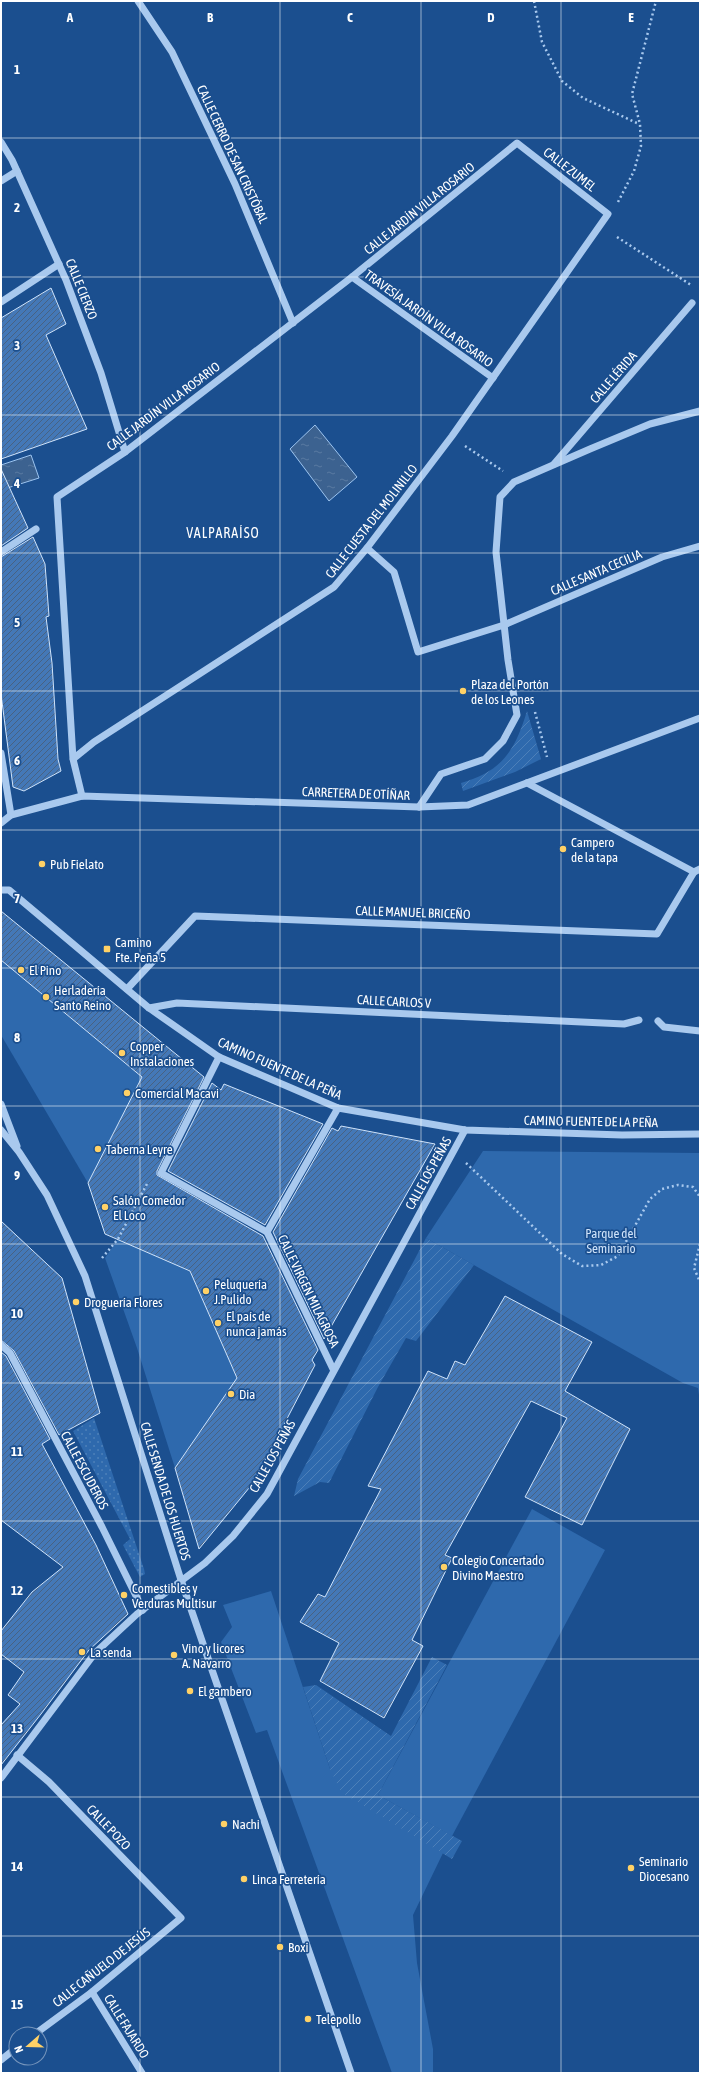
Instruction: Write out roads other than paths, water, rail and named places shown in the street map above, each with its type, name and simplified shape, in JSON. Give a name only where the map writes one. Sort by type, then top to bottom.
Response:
[{"type":"street","name":"CALLE CERRO DE SAN CRISTÓBAL","points":[[138,1],[172,52],[199,107],[235,184],[292,323]]},
{"type":"street","name":"CALLE CIERZO","points":[[1,142],[17,171],[59,264],[101,374],[125,452]]},
{"type":"street","name":"CALLE JARDÍN VILLA ROSARIO","points":[[82,796],[73,759],[57,498],[125,452],[352,277],[517,143]]},
{"type":"street","name":"CALLE ZUMEL","points":[[517,143],[608,214]]},
{"type":"street","points":[[1,181],[17,171]]},
{"type":"street","name":"CALLE CUESTA DEL MOLINILLO","points":[[73,759],[94,742],[334,587],[367,548],[452,436],[608,214]]},
{"type":"street","points":[[1,302],[59,264]]},
{"type":"street","name":"TRAVESÍA JARDÍN VILLA ROSARIO","points":[[352,277],[493,378]]},
{"type":"street","name":"CALLE LÉRIDA","points":[[552,466],[692,304]]},
{"type":"street","points":[[419,807],[441,774],[485,759],[503,741],[517,715],[504,624],[496,552],[500,497],[514,482],[650,424],[700,411]]},
{"type":"street","points":[[1,552],[36,529]]},
{"type":"street","name":"CALLE SANTA CECILIA","points":[[504,624],[662,557],[700,546]]},
{"type":"street","points":[[367,548],[394,572],[418,652],[504,624]]},
{"type":"street","name":"CARRETERA DE OTÍÑAR","points":[[1,823],[11,815],[82,796],[419,807],[468,805],[700,718]]},
{"type":"street","points":[[1,753],[11,815]]},
{"type":"street","name":"CALLE MANUEL BRICEÑO","points":[[127,989],[196,916],[657,934],[697,871],[527,783]]},
{"type":"street","name":"CAMINO FUENTE DE LA PEÑA","points":[[1,890],[9,890],[149,1008],[219,1057],[338,1108],[465,1130],[622,1135],[700,1134]]},
{"type":"street","name":"CALLE CARLOS V","points":[[149,1008],[177,1003],[624,1024],[639,1020]]},
{"type":"street","points":[[658,1021],[664,1027],[700,1030]]},
{"type":"street","name":"CALLE VIRGEN MILAGROSA","points":[[219,1057],[161,1173],[267,1232],[333,1369]]},
{"type":"street","name":"CALLE SENDA DE LOS HUERTOS","points":[[1,1104],[19,1152]]},
{"type":"street","points":[[267,1232],[338,1108]]},
{"type":"street","name":"CALLE SENDA DE LOS HUERTOS","points":[[1,1130],[19,1152],[47,1195],[85,1276],[181,1580],[350,2073]]},
{"type":"street","name":"CALLE LOS PEÑAS","points":[[1,1778],[95,1653],[143,1610],[205,1562],[233,1536],[267,1494],[333,1369],[465,1130]]},
{"type":"street","name":"CALLE ESCUDEROS","points":[[1,1345],[10,1353],[14,1360],[102,1527],[143,1610]]},
{"type":"street","name":"CALLE POZO","points":[[17,1755],[49,1782],[182,1918]]},
{"type":"street","name":"CALLE CAÑUELO DE JESÚS","points":[[46,2026],[92,1992],[182,1918]]},
{"type":"street","name":"CALLE FAJARDO","points":[[92,1992],[142,2073]]},
{"type":"water","points":[[315,425],[357,477],[329,501],[290,449]]},
{"type":"water","points":[[31,455],[39,478],[1,490],[1,465]]},
{"type":"place","name":"Plaza del Portón de los Leones","points":[[463,691]]},
{"type":"place","name":"Campero de la tapa","points":[[563,849]]},
{"type":"place","name":"Pub Fielato","points":[[42,864]]},
{"type":"place","name":"Camino Fte. Peña 5","points":[[107,949]]},
{"type":"place","name":"El Pino","points":[[21,970]]},
{"type":"place","name":"Herladería Santo Reino","points":[[46,997]]},
{"type":"place","name":"Copper Instalaciones","points":[[122,1053]]},
{"type":"place","name":"Comercial Macavi","points":[[127,1093]]},
{"type":"place","name":"Taberna Leyre","points":[[98,1149]]},
{"type":"place","name":"Salón Comedor El Loco","points":[[105,1207]]},
{"type":"place","name":"Peluquería J.Pulido","points":[[206,1291]]},
{"type":"place","name":"Droguería Flores","points":[[76,1302]]},
{"type":"place","name":"El país de nunca jamás","points":[[218,1323]]},
{"type":"place","name":"Dia","points":[[231,1394]]},
{"type":"place","name":"Colegio Concertado Divino Maestro","points":[[444,1567]]},
{"type":"place","name":"Comestibles y Verduras Multisur","points":[[124,1595]]},
{"type":"place","name":"La senda","points":[[82,1652]]},
{"type":"place","name":"Vino y licores A. Navarro","points":[[174,1655]]},
{"type":"place","name":"El gambero","points":[[190,1691]]},
{"type":"place","name":"Nachi","points":[[224,1824]]},
{"type":"place","name":"Seminario Diocesano","points":[[631,1868]]},
{"type":"place","name":"Linca Ferretería","points":[[244,1879]]},
{"type":"place","name":"Boxi","points":[[280,1947]]},
{"type":"place","name":"Telepollo","points":[[308,2019]]},
{"type":"district","name":"VALPARAÍSO","points":[[223,533]]},
{"type":"park label","name":"Parque del Seminario","points":[[611,1240]]}]
